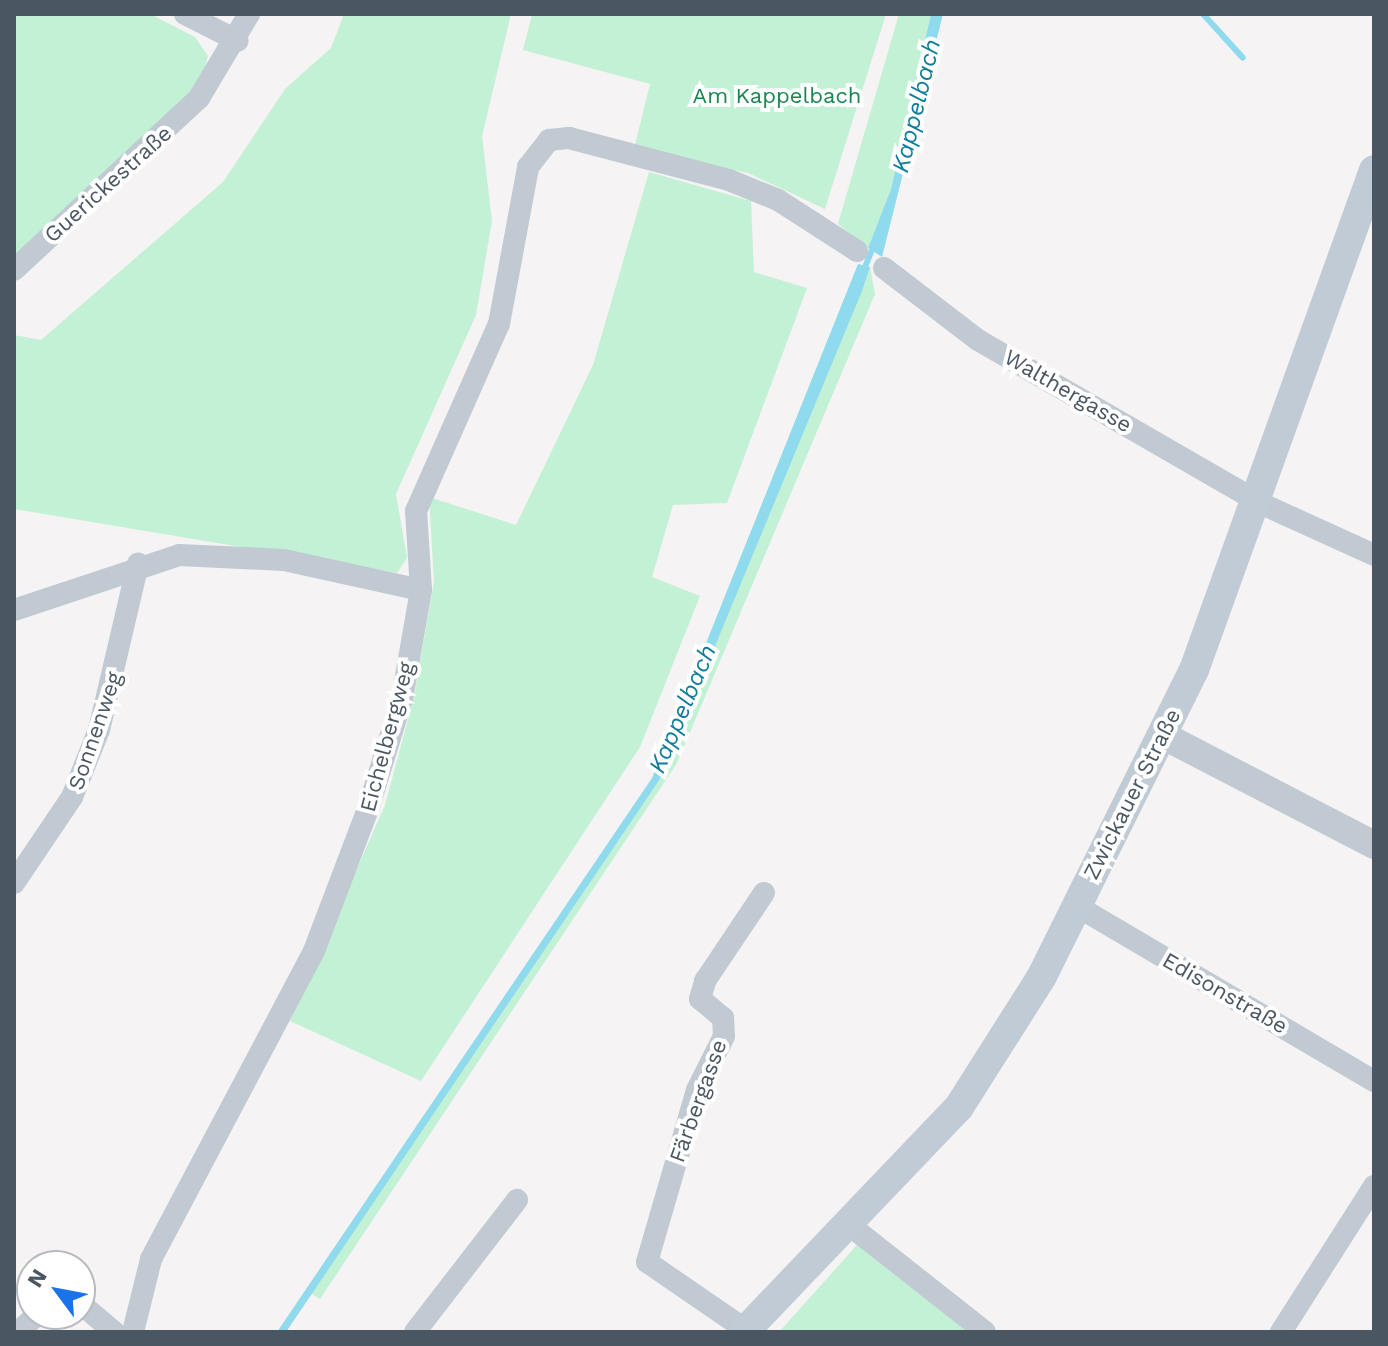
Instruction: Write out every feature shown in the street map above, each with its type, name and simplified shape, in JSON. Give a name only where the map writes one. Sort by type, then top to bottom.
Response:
[{"type":"main road","name":"Zwickauer Straße","points":[[745,1331],[959,1107],[1042,976],[1075,905],[1164,736],[1260,503],[1374,170]]},
{"type":"street","points":[[185,14],[238,41]]},
{"type":"street","name":"Guerickestraße","points":[[14,270],[129,171],[199,98],[238,41],[249,14]]},
{"type":"street","name":"Eichelbergweg","points":[[133,1332],[151,1259],[314,951],[402,699],[421,590],[416,511],[499,324],[528,167],[549,140],[569,138],[729,180],[791,208],[857,251]]},
{"type":"street","name":"Walthergasse","points":[[884,268],[978,340],[1260,503],[1374,555]]},
{"type":"street","points":[[14,610],[138,564],[179,555],[284,560],[421,590]]},
{"type":"street","name":"Sonnenweg","points":[[14,883],[72,797],[99,730],[138,564]]},
{"type":"street","points":[[1164,736],[1374,845]]},
{"type":"street","name":"Färbergasse","points":[[745,1331],[647,1262],[697,1090],[724,1036],[723,1018],[700,999],[705,981],[764,893]]},
{"type":"street","name":"Edisonstraße","points":[[1075,905],[1374,1081]]},
{"type":"street","points":[[1281,1332],[1374,1186]]},
{"type":"street","points":[[415,1332],[517,1200]]},
{"type":"street","points":[[848,1224],[985,1332]]},
{"type":"street","points":[[96,1317],[114,1332]]},
{"type":"green space","points":[[14,14],[150,14],[195,37],[208,56],[200,85],[14,256]]},
{"type":"green space","points":[[344,14],[511,14],[482,136],[492,221],[476,315],[396,494],[407,558],[397,573],[14,509],[14,335],[41,340],[223,182],[285,89],[331,48]]},
{"type":"green space","name":"Am Kappelbach","points":[[532,14],[886,14],[825,209],[748,173],[634,149],[650,84],[523,50]]},
{"type":"green space","points":[[899,14],[931,14],[891,189],[868,248],[838,224]]},
{"type":"green space","points":[[649,172],[751,201],[754,272],[807,288],[727,503],[673,505],[652,577],[700,596],[640,747],[421,1081],[290,1021],[385,805],[414,697],[434,581],[429,497],[516,525],[593,365]]},
{"type":"green space","points":[[870,267],[875,294],[677,763],[320,1299],[310,1293],[660,779]]},
{"type":"green space","points":[[857,1245],[968,1332],[779,1332]]},
{"type":"water","points":[[931,14],[943,14],[882,257],[868,248],[891,189]]},
{"type":"water","points":[[858,264],[870,267],[862,291],[660,779],[286,1332],[277,1332],[652,778]]},
{"type":"waterway","points":[[1203,14],[1243,58]]},
{"type":"waterway","name":"Kappelbach","points":[[863,272],[874,245]]}]
